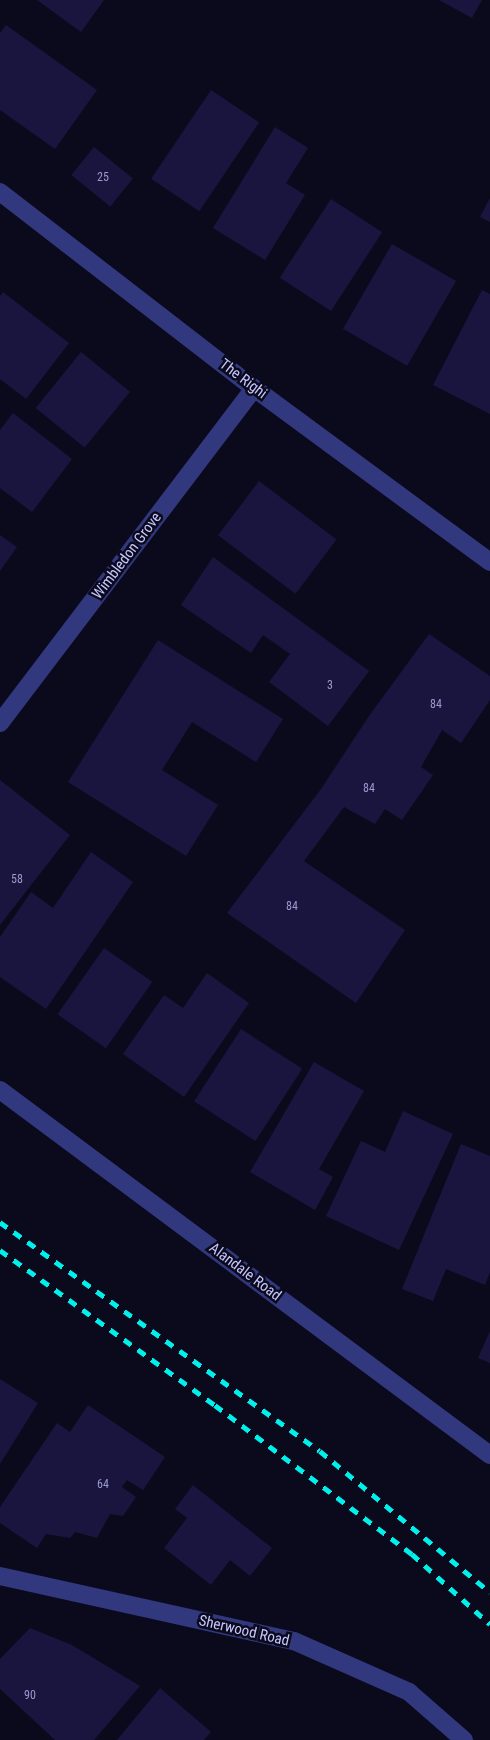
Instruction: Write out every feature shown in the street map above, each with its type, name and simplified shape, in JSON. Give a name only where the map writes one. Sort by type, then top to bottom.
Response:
[{"type":"street","name":"The Righi","points":[[0,192],[254,388],[490,562]]},
{"type":"street","name":"Wimbledon Grove","points":[[0,723],[254,388]]},
{"type":"street","name":"Alandale Road","points":[[0,1090],[490,1455]]},
{"type":"street","name":"Sherwood Road","points":[[0,1576],[294,1641],[409,1692],[464,1740]]},
{"type":"building","points":[[37,0],[104,0],[81,32]]},
{"type":"building","points":[[439,0],[482,0],[472,18]]},
{"type":"building","points":[[6,25],[97,90],[55,149],[0,110],[0,33]]},
{"type":"building","points":[[211,90],[259,122],[199,211],[151,179]]},
{"type":"building","points":[[275,127],[308,148],[286,183],[305,195],[265,260],[213,228]]},
{"type":"building","points":[[94,147],[133,178],[110,206],[71,175]]},
{"type":"building","points":[[490,198],[490,222],[480,217]]},
{"type":"building","points":[[331,199],[382,232],[331,311],[280,278]]},
{"type":"building","points":[[392,244],[456,281],[407,366],[343,329]]},
{"type":"building","points":[[482,290],[490,294],[490,414],[433,385]]},
{"type":"building","points":[[3,292],[69,343],[26,399],[0,379],[0,296]]},
{"type":"building","points":[[81,352],[130,392],[85,448],[36,408]]},
{"type":"building","points":[[13,413],[72,459],[32,512],[0,488],[0,430]]},
{"type":"building","points":[[259,481],[336,539],[296,594],[218,535]]},
{"type":"building","points":[[0,535],[17,547],[0,571]]},
{"type":"building","points":[[213,557],[369,671],[328,726],[269,682],[290,654],[263,635],[251,653],[181,605]]},
{"type":"building","points":[[429,634],[490,676],[490,700],[461,743],[442,730],[421,767],[433,775],[402,820],[385,809],[375,824],[344,807],[304,861],[405,930],[356,1003],[227,913],[321,789],[369,716]]},
{"type":"building","points":[[158,640],[283,719],[256,762],[192,722],[162,770],[218,805],[186,856],[68,782]]},
{"type":"building","points":[[0,780],[70,835],[0,925]]},
{"type":"building","points":[[91,852],[133,882],[46,1009],[0,977],[0,937],[31,892],[53,908]]},
{"type":"building","points":[[104,948],[152,982],[106,1048],[58,1014]]},
{"type":"building","points":[[207,973],[249,1003],[184,1097],[123,1054],[164,995],[183,1008]]},
{"type":"building","points":[[241,1029],[302,1069],[255,1141],[194,1101]]},
{"type":"building","points":[[314,1062],[364,1091],[319,1169],[333,1177],[315,1210],[250,1172]]},
{"type":"building","points":[[403,1111],[453,1134],[399,1250],[326,1216],[361,1141],[385,1152]]},
{"type":"building","points":[[461,1144],[490,1156],[490,1272],[485,1285],[446,1269],[433,1301],[402,1289]]},
{"type":"building","points":[[490,1331],[490,1363],[478,1358]]},
{"type":"building","points":[[0,1379],[38,1403],[0,1464]]},
{"type":"building","points":[[88,1405],[165,1457],[143,1490],[127,1480],[122,1487],[136,1497],[123,1516],[110,1514],[97,1538],[75,1532],[70,1538],[46,1534],[37,1548],[0,1523],[0,1507],[57,1423],[70,1432]]},
{"type":"building","points":[[193,1485],[272,1548],[250,1576],[230,1560],[211,1585],[164,1548],[187,1518],[175,1509]]},
{"type":"building","points":[[30,1628],[72,1645],[140,1686],[94,1740],[55,1740],[0,1689],[0,1659]]},
{"type":"building","points":[[160,1688],[211,1732],[204,1740],[117,1740]]},
{"type":"railway","points":[[0,1222],[320,1451],[490,1592]]},
{"type":"railway","points":[[0,1250],[215,1405],[412,1554],[490,1624]]}]
